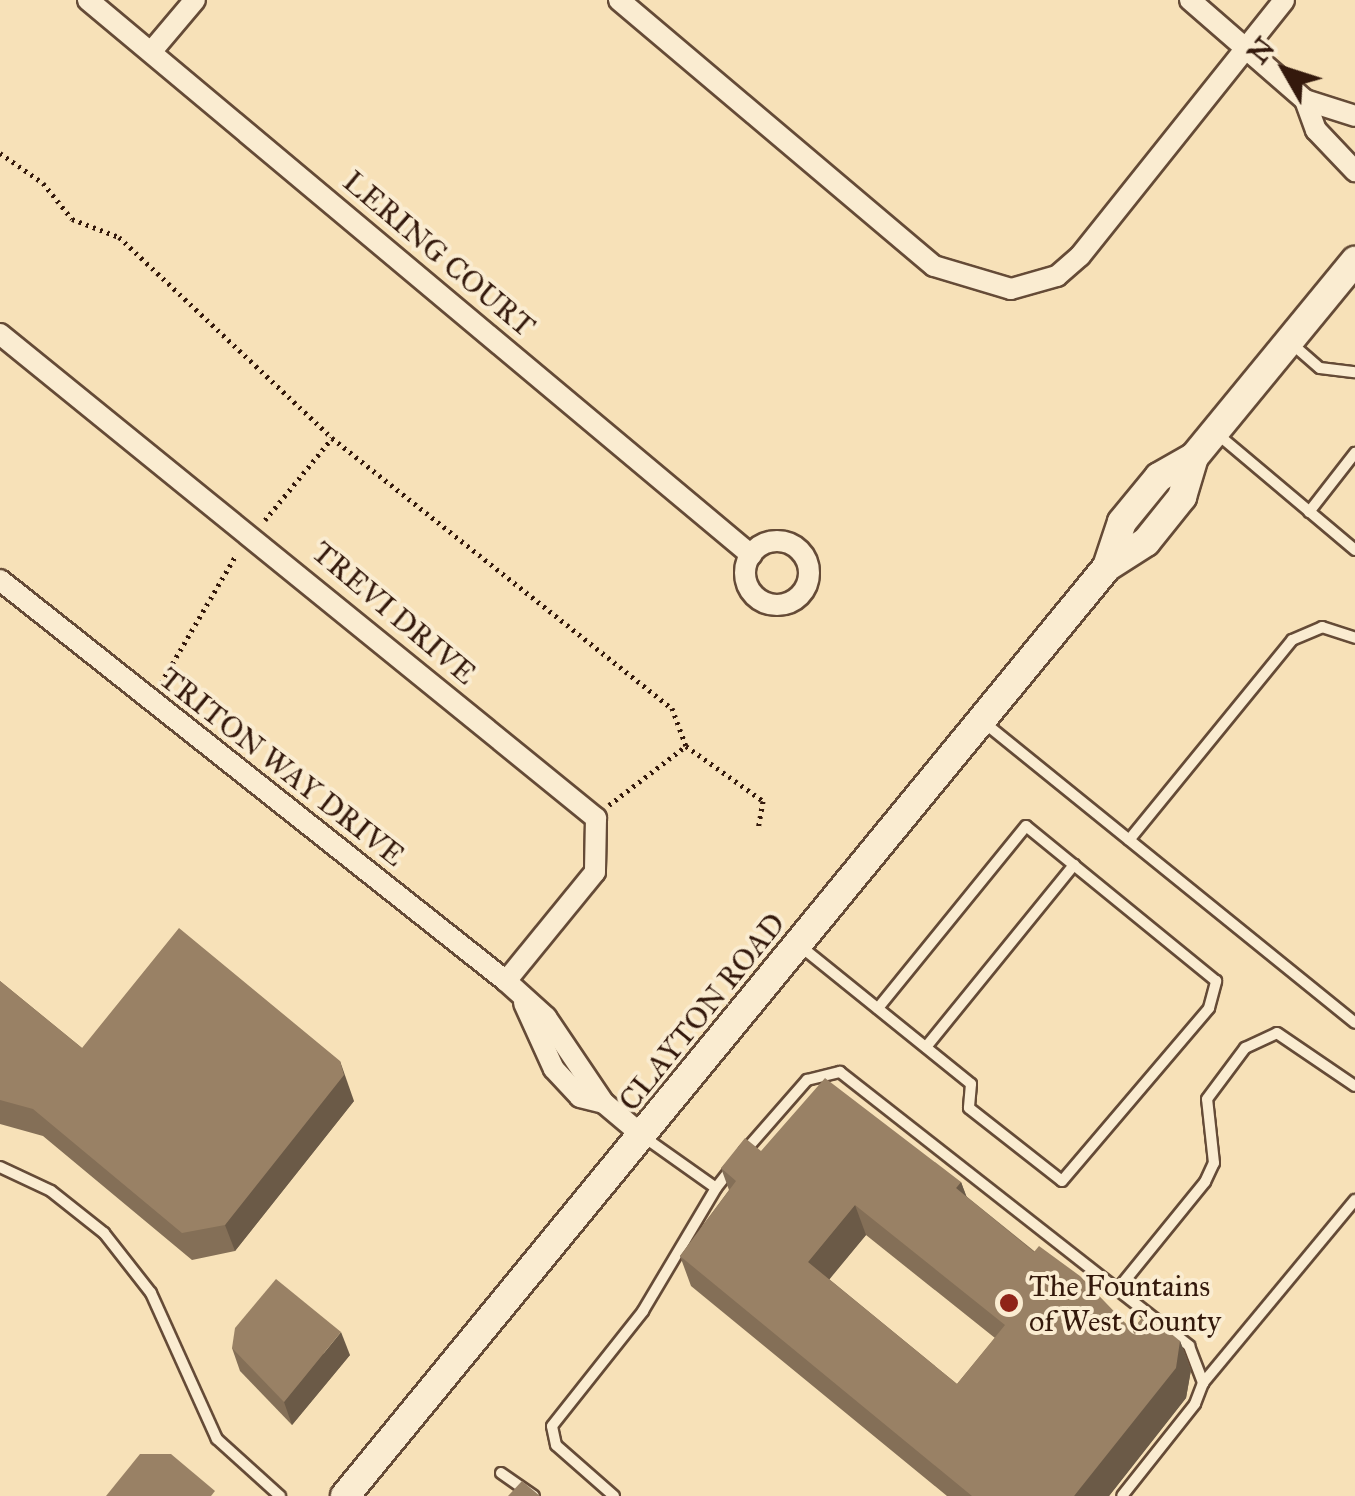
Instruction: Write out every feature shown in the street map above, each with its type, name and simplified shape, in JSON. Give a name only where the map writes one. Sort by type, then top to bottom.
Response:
[{"type":"main road","name":"CLAYTON ROAD","points":[[345,1496],[1107,567],[1146,542],[1182,497],[1194,457],[1355,261]]},
{"type":"street","name":"LERING COURT","points":[[88,0],[751,555]]},
{"type":"street","points":[[152,52],[195,0]]},
{"type":"street","points":[[620,0],[934,266],[987,284],[1031,287],[1080,256],[1284,0]]},
{"type":"street","points":[[1190,0],[1305,100],[1355,116]]},
{"type":"street","points":[[1305,100],[1316,130],[1355,170]]},
{"type":"street","name":"TREVI DRIVE","points":[[0,334],[596,818],[594,872],[506,981]]},
{"type":"street","name":"TRITON WAY DRIVE","points":[[0,580],[506,981],[524,1003],[554,1070],[580,1097],[604,1103],[643,1136]]},
{"type":"lane","points":[[1289,341],[1320,368],[1355,372]]},
{"type":"lane","points":[[1214,432],[1355,550]]},
{"type":"lane","points":[[1309,512],[1355,453]]},
{"type":"lane","points":[[1128,840],[1292,640],[1322,627],[1355,638]]},
{"type":"lane","points":[[980,720],[1355,1023]]},
{"type":"lane","points":[[798,945],[971,1084],[969,1108],[1062,1181],[1209,1008],[1216,980],[1026,826],[878,1008]]},
{"type":"lane","points":[[926,1047],[1074,865]]},
{"type":"lane","points":[[1118,1289],[1205,1182],[1214,1163],[1208,1099],[1245,1048],[1277,1033],[1293,1038],[1355,1086]]},
{"type":"lane","points":[[614,1496],[556,1445],[552,1426],[643,1311],[716,1188],[807,1080],[840,1072],[1189,1346],[1204,1383]]},
{"type":"lane","points":[[643,1136],[716,1188]]},
{"type":"lane","points":[[0,1166],[51,1191],[104,1233],[150,1293],[216,1439],[280,1496]]},
{"type":"lane","points":[[1122,1496],[1204,1383],[1355,1200]]},
{"type":"lane","points":[[500,1473],[534,1496]]},
{"type":"path","points":[[0,153],[43,183],[72,220],[119,238],[332,438],[672,708],[686,746],[763,801],[758,829]]},
{"type":"path","points":[[264,522],[332,438]]},
{"type":"path","points":[[161,683],[238,552]]},
{"type":"path","points":[[607,806],[686,746]]},
{"type":"building","points":[[179,928],[340,1061],[344,1075],[225,1225],[182,1233],[33,1109],[0,1100],[0,981],[82,1048]]},
{"type":"building","name":"The Fountains of West County","points":[[825,1078],[961,1182],[956,1188],[1034,1252],[1039,1246],[1080,1276],[1132,1330],[1146,1313],[1180,1341],[1176,1368],[1074,1496],[972,1496],[680,1256],[736,1181],[721,1168],[745,1138],[761,1151]],"holes":[[[855,1205],[1005,1325],[957,1384],[808,1262]]]},
{"type":"building","points":[[276,1279],[341,1332],[284,1402],[232,1348],[235,1328]]},
{"type":"building","points":[[140,1454],[171,1454],[215,1491],[211,1496],[106,1496]]},
{"type":"building","points":[[522,1481],[540,1496],[508,1496]]},
{"type":"place","name":"The Fountains of West County","points":[[1009,1303]]}]
